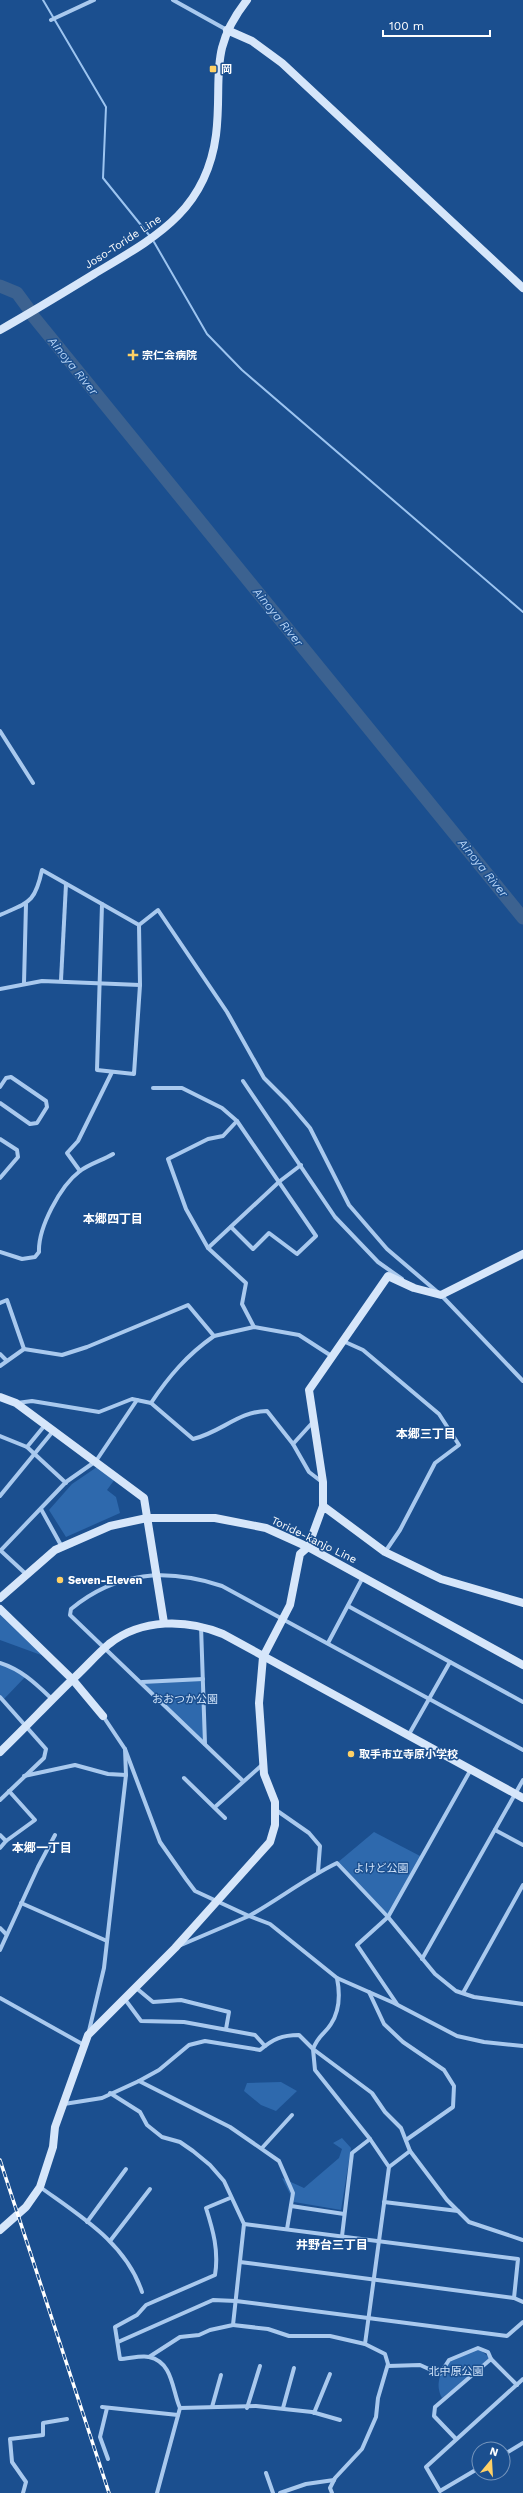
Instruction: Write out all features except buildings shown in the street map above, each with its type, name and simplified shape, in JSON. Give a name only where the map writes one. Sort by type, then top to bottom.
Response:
[{"type":"street","points":[[51,20],[94,0]]},
{"type":"street","points":[[173,0],[227,30],[252,41],[282,63],[523,288]]},
{"type":"street","name":"Joso-Toride Line","points":[[0,330],[154,237],[183,212],[204,178],[214,150],[217,120],[219,62],[227,30],[247,0]]},
{"type":"street","points":[[0,731],[33,783]]},
{"type":"street","points":[[0,915],[26,904],[37,892],[42,870],[139,925]]},
{"type":"street","points":[[61,980],[66,884]]},
{"type":"street","points":[[24,983],[26,904]]},
{"type":"street","points":[[102,904],[101,983],[97,1070],[134,1074],[140,985],[139,925]]},
{"type":"street","points":[[139,925],[158,910],[227,1012],[264,1078],[288,1102],[310,1128],[350,1206],[387,1249],[441,1295],[523,1381]]},
{"type":"street","points":[[0,989],[24,983],[61,980],[140,985]]},
{"type":"street","points":[[80,1171],[67,1153],[68,1150],[78,1141],[112,1072]]},
{"type":"street","points":[[0,1087],[6,1078],[11,1077],[46,1101],[47,1107],[37,1123],[30,1124],[0,1103]]},
{"type":"street","points":[[243,1081],[335,1217],[378,1262],[414,1288]]},
{"type":"street","points":[[153,1088],[182,1088],[222,1108],[237,1121],[280,1181],[316,1236],[297,1254],[269,1233],[253,1249],[231,1227]]},
{"type":"street","points":[[237,1121],[223,1136],[208,1139],[168,1158],[186,1210],[208,1248],[246,1283],[242,1304],[254,1327]]},
{"type":"street","points":[[0,1139],[17,1150],[18,1157],[0,1178]]},
{"type":"street","points":[[0,1252],[22,1259],[35,1256],[39,1252],[38,1242],[47,1218],[65,1186],[80,1171],[113,1154]]},
{"type":"street","points":[[208,1248],[280,1181],[301,1165]]},
{"type":"street","points":[[88,2035],[135,1986],[175,1948],[270,1842],[275,1825],[275,1802],[264,1774],[259,1703],[264,1657],[290,1605],[300,1554],[308,1547],[323,1506],[323,1482],[309,1390],[388,1276],[414,1288],[441,1295],[523,1254]]},
{"type":"street","points":[[0,1303],[7,1300],[24,1349]]},
{"type":"street","points":[[0,1366],[6,1360],[24,1349],[62,1355],[87,1347],[188,1305],[214,1336]]},
{"type":"street","points":[[151,1403],[170,1375],[196,1348],[214,1336],[254,1327],[300,1334],[333,1357]]},
{"type":"street","points":[[343,1340],[363,1350],[439,1414],[459,1445],[435,1463],[400,1530],[385,1552]]},
{"type":"street","points":[[0,1354],[6,1360]]},
{"type":"street","points":[[0,1397],[16,1403],[144,1498],[164,1623]]},
{"type":"street","points":[[16,1403],[32,1401],[99,1412],[132,1399],[137,1400],[151,1403],[193,1439],[203,1437],[252,1411],[267,1411],[293,1444],[309,1472],[323,1482]]},
{"type":"street","points":[[27,1574],[1,1550],[66,1482],[96,1461],[137,1400]]},
{"type":"street","points":[[293,1444],[314,1422]]},
{"type":"street","points":[[27,1447],[45,1424]]},
{"type":"street","points":[[0,1496],[54,1430]]},
{"type":"street","points":[[0,1436],[27,1447],[66,1482]]},
{"type":"street","points":[[323,1506],[385,1552],[441,1579],[523,1602]]},
{"type":"street","points":[[41,1509],[62,1547]]},
{"type":"street","name":"Toride-kanjo Line","points":[[0,1598],[55,1550],[110,1526],[147,1518],[215,1518],[266,1528],[308,1547],[364,1576],[523,1665]]},
{"type":"street","points":[[242,1780],[106,1647],[70,1615],[71,1609],[86,1596],[107,1586],[137,1578],[157,1576],[193,1577],[222,1586],[523,1750]]},
{"type":"street","points":[[328,1643],[364,1576]]},
{"type":"street","points":[[347,1606],[523,1702]]},
{"type":"street","points":[[0,1609],[73,1680],[103,1716],[125,1749],[160,1842],[195,1890],[217,1902],[270,1924],[337,1978],[399,2006],[456,2036],[484,2042],[523,2046]]},
{"type":"street","points":[[0,1752],[106,1647],[131,1632],[164,1623],[202,1626],[264,1657],[470,1771],[523,1798]]},
{"type":"street","points":[[202,1626],[205,1744]]},
{"type":"street","points":[[408,1736],[450,1662]]},
{"type":"street","points":[[0,1663],[15,1667],[27,1675],[52,1699]]},
{"type":"street","points":[[142,1682],[203,1679]]},
{"type":"street","points":[[0,1697],[46,1748],[44,1758],[0,1800]]},
{"type":"street","points":[[0,2230],[26,2207],[40,2186],[53,2147],[54,2127],[88,2035],[104,1968],[126,1775],[125,1749]]},
{"type":"street","points":[[215,1807],[242,1780],[263,1764]]},
{"type":"street","points":[[24,1776],[75,1765],[108,1774],[126,1775]]},
{"type":"street","points":[[399,2006],[357,1944],[388,1917],[470,1771]]},
{"type":"street","points":[[184,1778],[225,1818]]},
{"type":"street","points":[[422,1959],[523,1780]]},
{"type":"street","points":[[0,1848],[35,1820],[9,1791]]},
{"type":"street","points":[[275,1809],[309,1833],[320,1846],[318,1872]]},
{"type":"street","points":[[495,1830],[523,1845]]},
{"type":"street","points":[[0,1835],[6,1842]]},
{"type":"street","points":[[0,1950],[20,1903],[55,1835]]},
{"type":"street","points":[[175,1948],[249,1916],[275,1902],[318,1872],[337,1862],[388,1917],[435,1974],[456,1991],[523,2004]]},
{"type":"street","points":[[463,1993],[523,1885]]},
{"type":"street","points":[[20,1903],[107,1941]]},
{"type":"street","points":[[0,1928],[6,1934]]},
{"type":"street","points":[[337,1978],[339,2001],[331,2024],[318,2036],[313,2049],[315,2070],[370,2139],[389,2167],[365,2344]]},
{"type":"street","points":[[135,1986],[153,2002],[181,2000],[229,2012],[226,2029]]},
{"type":"street","points":[[369,1992],[384,2024],[403,2042],[444,2070],[454,2086],[453,2107],[406,2140]]},
{"type":"street","points":[[0,1998],[84,2045]]},
{"type":"street","points":[[124,1998],[141,2020],[184,2022],[255,2035],[265,2046]]},
{"type":"street","points":[[62,2104],[102,2098],[110,2093],[139,2081],[159,2070],[189,2045],[205,2041],[260,2050],[271,2040],[286,2035],[299,2035],[313,2049],[372,2093],[385,2112],[401,2128],[410,2151],[447,2200],[469,2222],[523,2240]]},
{"type":"street","points":[[139,2081],[230,2127],[279,2161],[293,2193],[287,2228]]},
{"type":"street","points":[[110,2093],[140,2112],[147,2125],[162,2137],[180,2142],[210,2165],[224,2180],[230,2198],[244,2224],[233,2325]]},
{"type":"street","points":[[262,2148],[292,2115]]},
{"type":"street","points":[[342,2236],[352,2153],[370,2139]]},
{"type":"street","points":[[389,2167],[410,2151]]},
{"type":"street","points":[[87,2222],[126,2169]]},
{"type":"street","points":[[40,2186],[110,2241],[125,2257],[137,2277],[142,2292]]},
{"type":"street","points":[[110,2241],[150,2189]]},
{"type":"street","points":[[230,2198],[206,2208],[215,2235],[217,2262],[214,2275],[146,2305],[137,2315],[115,2327],[120,2359],[149,2357],[180,2336],[199,2335],[210,2330],[233,2325],[268,2330],[289,2336],[330,2336],[365,2344],[385,2354],[388,2366],[378,2398],[376,2417],[362,2449],[334,2480],[330,2488],[332,2493]]},
{"type":"street","points":[[384,2202],[458,2211]]},
{"type":"street","points":[[291,2206],[344,2214]]},
{"type":"street","points":[[244,2224],[287,2228],[518,2259],[514,2298]]},
{"type":"street","points":[[240,2262],[374,2281],[514,2298],[523,2302]]},
{"type":"street","points":[[118,2342],[213,2300],[236,2301],[507,2336],[523,2322]]},
{"type":"street","points":[[388,2366],[420,2365],[440,2374],[449,2360],[478,2348],[488,2352],[491,2360],[517,2384]]},
{"type":"street","points":[[149,2357],[166,2367],[172,2378],[174,2395],[180,2408],[157,2493]]},
{"type":"street","points":[[456,2440],[434,2416],[435,2406],[491,2360]]},
{"type":"street","points":[[247,2408],[260,2366]]},
{"type":"street","points":[[283,2408],[294,2368]]},
{"type":"street","points":[[314,2413],[330,2374]]},
{"type":"street","points":[[212,2407],[221,2376]]},
{"type":"street","points":[[471,2473],[438,2492],[426,2467],[523,2379]]},
{"type":"street","points":[[108,2460],[100,2437],[104,2407],[178,2415]]},
{"type":"street","points":[[180,2408],[283,2408],[314,2413],[340,2420]]},
{"type":"street","points":[[23,2493],[26,2482],[12,2462],[10,2439],[43,2435],[43,2423],[67,2419]]},
{"type":"street","points":[[511,2450],[523,2443]]},
{"type":"street","points":[[266,2473],[273,2493]]},
{"type":"street","points":[[280,2493],[306,2484],[334,2480]]},
{"type":"green space","points":[[97,1467],[115,1479],[107,1490],[116,1497],[120,1513],[66,1537],[49,1510],[72,1484]]},
{"type":"green space","points":[[0,1609],[52,1659],[0,1640]]},
{"type":"green space","points":[[0,1663],[27,1675],[3,1700],[0,1697]]},
{"type":"green space","name":"おおつか公園","points":[[203,1679],[205,1744],[142,1682]]},
{"type":"green space","name":"よけど公園","points":[[374,1832],[422,1857],[388,1917],[337,1863]]},
{"type":"green space","points":[[281,2082],[297,2091],[276,2111],[261,2105],[244,2091],[247,2083]]},
{"type":"green space","points":[[342,2138],[351,2148],[341,2210],[294,2202],[282,2178],[304,2188],[339,2158],[342,2149],[333,2143]]},
{"type":"green space","name":"北中原公園","points":[[478,2348],[491,2359],[442,2398],[439,2388],[439,2380],[447,2361]]},
{"type":"waterway","points":[[43,0],[106,107],[103,178],[149,235]]},
{"type":"waterway","points":[[154,242],[207,334],[242,370],[523,612]]},
{"type":"waterway","name":"Ainoya River","points":[[0,286],[17,293],[28,308]]},
{"type":"waterway","name":"Ainoya River","points":[[33,316],[523,918]]},
{"type":"railway","points":[[0,2160],[109,2493]]},
{"type":"place","name":"岡","points":[[213,69]]},
{"type":"place","name":"宗仁会病院","points":[[133,355]]},
{"type":"place","name":"Seven-Eleven","points":[[60,1580]]},
{"type":"place","name":"取手市立寺原小学校","points":[[351,1754]]},
{"type":"district","name":"本郷四丁目","points":[[113,1219]]},
{"type":"district","name":"本郷三丁目","points":[[426,1434]]},
{"type":"district","name":"本郷一丁目","points":[[42,1848]]},
{"type":"district","name":"井野台三丁目","points":[[332,2245]]}]
